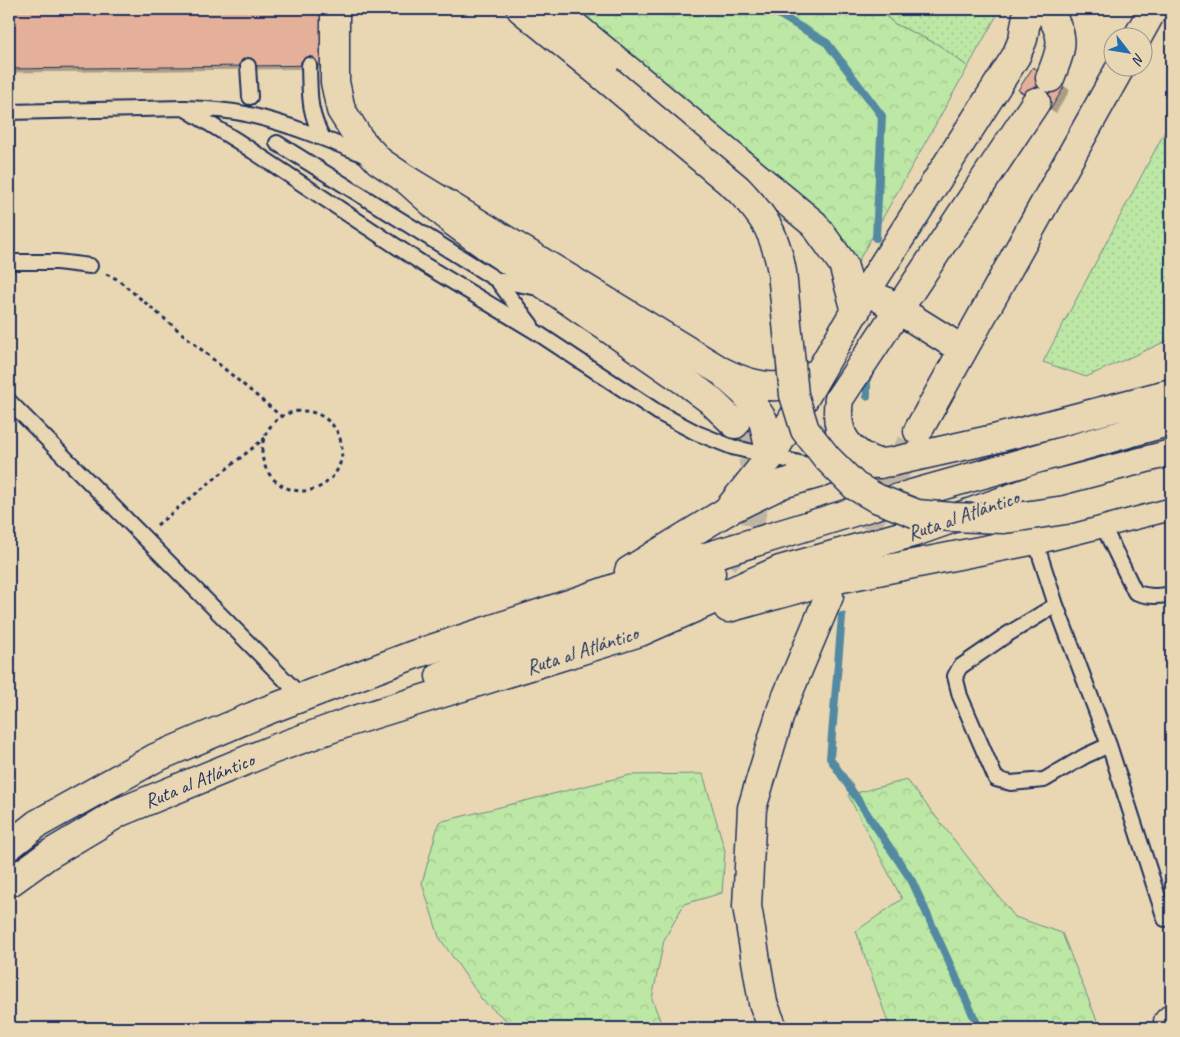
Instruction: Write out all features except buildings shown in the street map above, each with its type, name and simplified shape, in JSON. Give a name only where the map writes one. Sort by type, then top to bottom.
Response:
[{"type":"main road","points":[[335,9],[335,82],[341,110],[360,140],[379,160],[407,180],[720,371],[740,381],[762,386],[783,386],[805,381],[819,372]]},
{"type":"main road","points":[[521,9],[738,189],[754,206],[775,241],[780,262],[794,395],[805,430],[827,458],[855,486],[876,498],[917,514],[1004,519],[1065,510],[1171,482]]},
{"type":"main road","points":[[554,9],[814,224],[843,264],[861,300],[897,310],[963,350]]},
{"type":"main road","points":[[727,511],[771,456],[861,300],[1016,56],[1023,39],[1028,9]]},
{"type":"main road","points":[[1016,56],[1026,52],[1038,53],[1048,58],[1053,73],[1061,46],[1061,34],[1058,24],[1048,9]]},
{"type":"main road","points":[[1142,28],[1152,9]]},
{"type":"main road","points":[[918,430],[1114,78]]},
{"type":"main road","points":[[880,464],[854,452],[845,441],[839,427],[837,413],[839,399],[1036,102]]},
{"type":"main road","points":[[407,180],[455,223],[703,394],[735,424]]},
{"type":"main road","points":[[720,371],[745,393],[763,420],[771,456]]},
{"type":"main road","points":[[569,604],[644,563],[727,511],[782,484],[841,467],[880,464],[994,439],[1171,393]]},
{"type":"main road","name":"Ruta al Atlántico","points":[[9,846],[37,824],[155,758],[302,697],[413,655],[693,561],[912,494],[1171,421]]},
{"type":"main road","name":"Ruta al Atlántico","points":[[9,883],[48,854],[120,812],[274,749],[352,721],[640,632],[780,570],[915,532],[1037,489],[1171,454]]},
{"type":"main road","points":[[640,632],[827,581],[1035,540],[1171,506]]},
{"type":"main road","points":[[120,812],[194,770],[258,741],[556,634],[649,604],[686,588],[711,573]]},
{"type":"main road","points":[[773,1028],[763,1003],[747,906],[752,808],[782,708],[829,596]]},
{"type":"main road","points":[[1168,1028],[1168,1022],[1171,1019]]},
{"type":"lane","points":[[309,65],[312,113],[323,138]]},
{"type":"lane","points":[[248,66],[250,97]]},
{"type":"lane","points":[[9,112],[184,108],[253,115],[323,138],[379,160]]},
{"type":"lane","points":[[184,108],[239,142],[423,264],[536,332],[659,413],[732,448],[812,466],[841,467]]},
{"type":"lane","points":[[277,143],[497,280],[556,292]]},
{"type":"lane","points":[[9,262],[57,262],[90,266]]},
{"type":"lane","points":[[497,280],[536,332]]},
{"type":"lane","points":[[9,401],[302,697]]},
{"type":"lane","points":[[1102,524],[1135,592],[1144,596],[1171,594]]},
{"type":"lane","points":[[1035,540],[1056,605],[1109,745],[1164,920]]},
{"type":"lane","points":[[1056,605],[1008,634],[960,667],[955,676],[960,696],[996,779],[1011,783],[1044,780],[1085,756],[1109,745]]},
{"type":"path","points":[[90,266],[117,279],[282,416]]},
{"type":"path","points":[[307,411],[319,415],[330,422],[338,432],[342,444],[342,456],[338,469],[331,479],[321,487],[308,491],[294,491],[281,486],[271,477],[264,465],[262,451],[265,438],[272,426],[282,416],[294,412],[307,411]]},
{"type":"path","points":[[142,536],[265,438]]},
{"type":"green space","points":[[576,9],[877,9],[895,24],[939,45],[968,67],[856,265],[743,152]]},
{"type":"green space","points":[[877,9],[997,9],[997,15],[968,67],[939,45],[895,24]]},
{"type":"green space","points":[[1171,120],[1171,339],[1086,377],[1043,362]]},
{"type":"green space","points":[[703,774],[725,851],[722,893],[684,904],[664,940],[652,999],[663,1028],[516,1028],[483,1001],[439,937],[422,883],[439,822],[630,775]]},
{"type":"green space","points":[[907,780],[1015,917],[1062,933],[1100,1028],[890,1028],[856,931],[902,899],[848,795]]},
{"type":"waterway","points":[[770,9],[827,43],[882,116],[876,238]]},
{"type":"waterway","points":[[867,377],[867,396]]},
{"type":"waterway","points":[[842,616],[830,758],[912,881],[979,1028]]},
{"type":"tunnel","points":[[725,560],[736,548],[750,520],[756,487],[752,455],[746,440],[735,424]]},
{"type":"tunnel","points":[[845,566],[911,443]]}]
